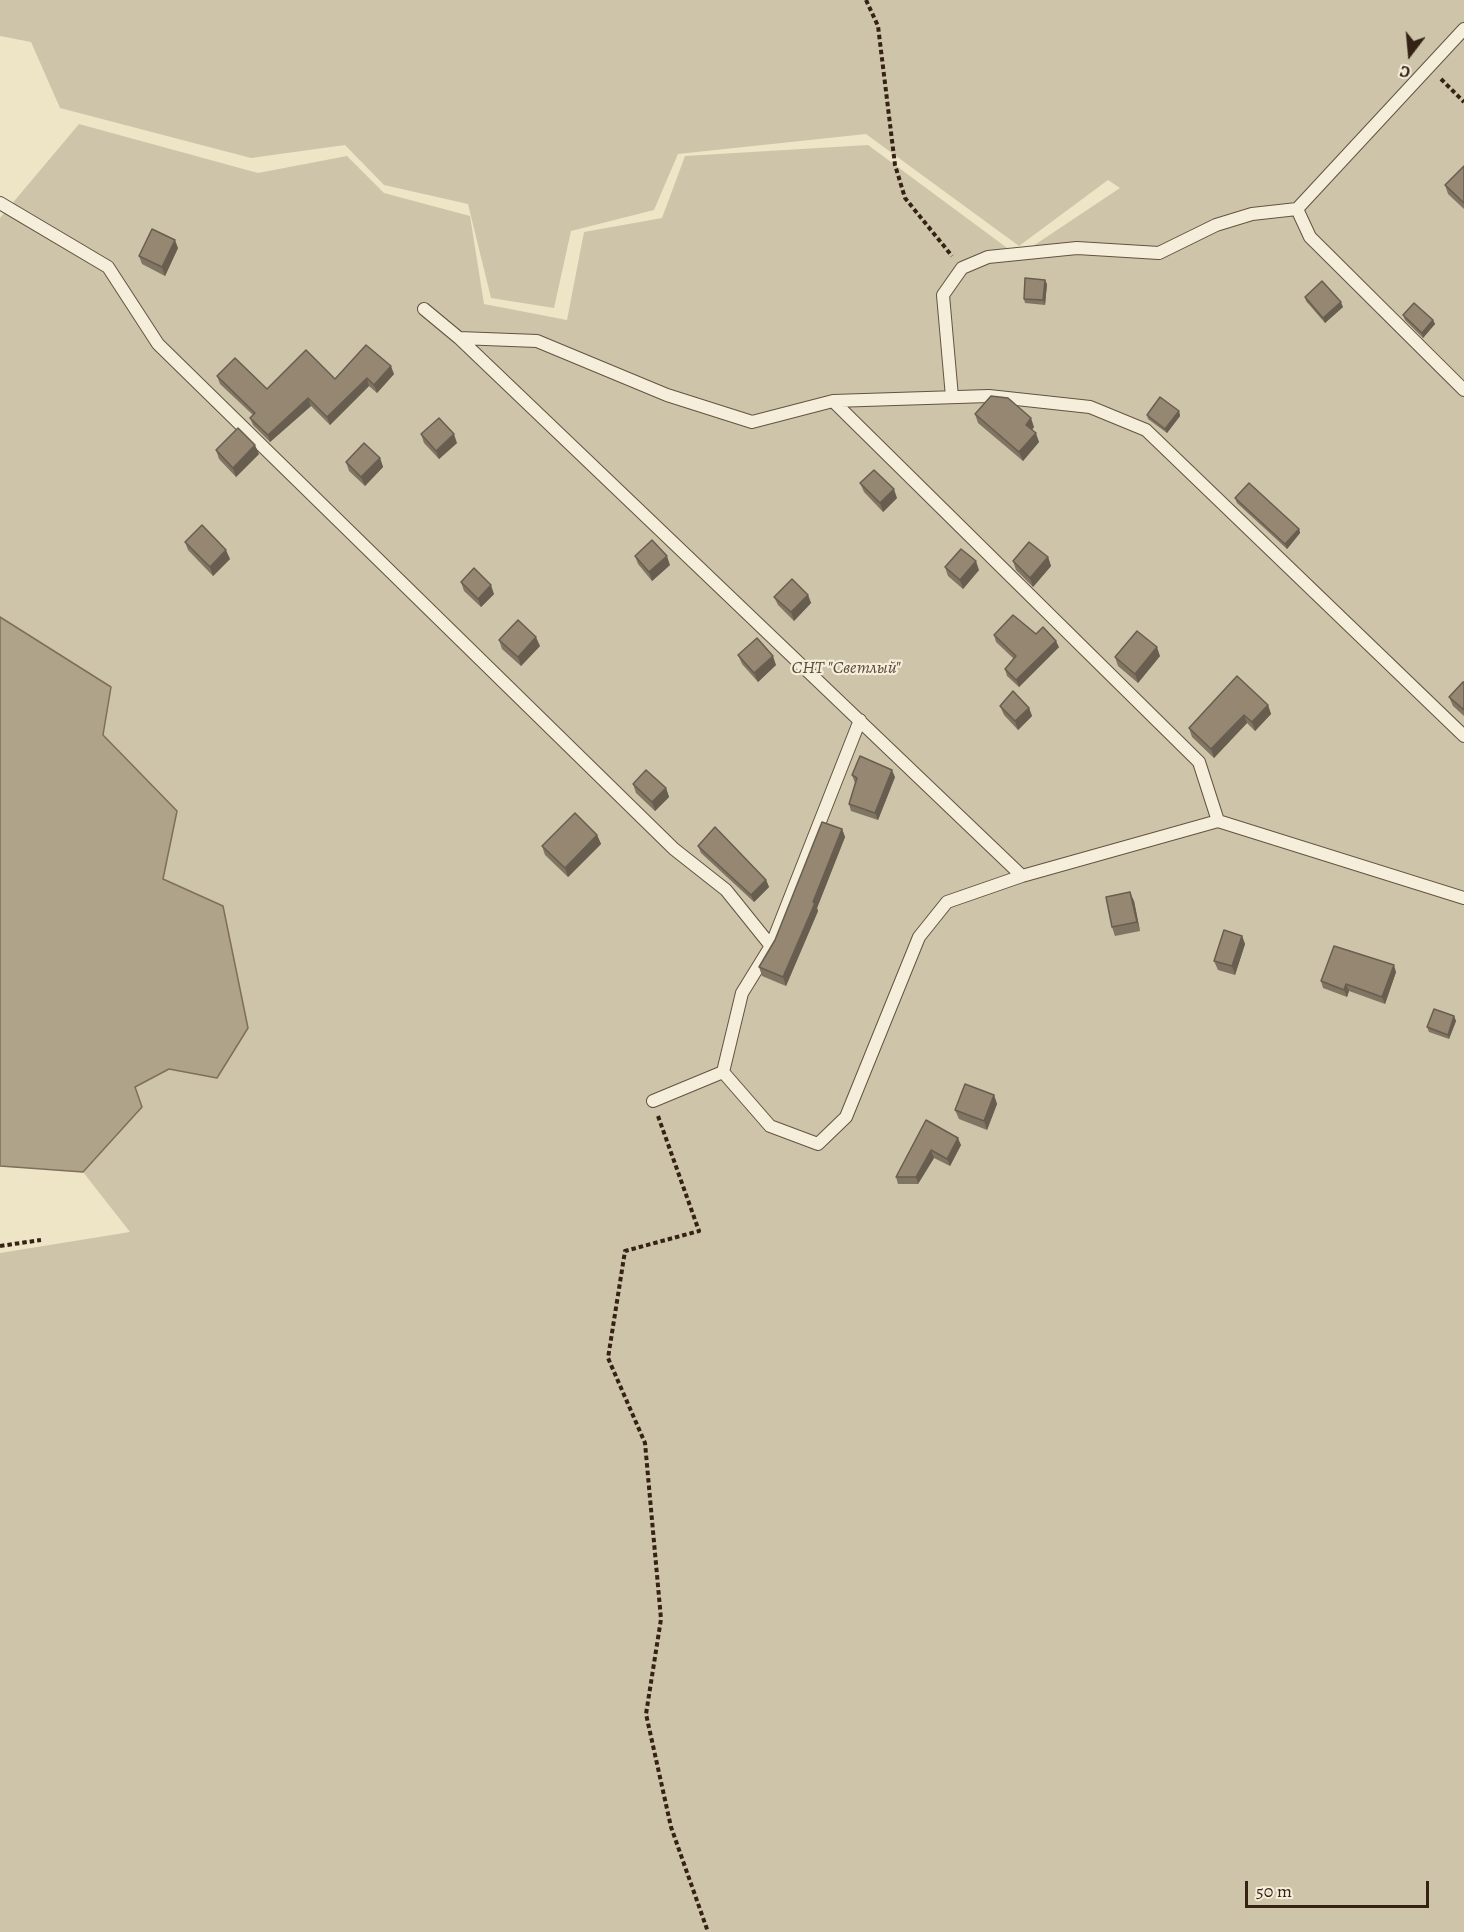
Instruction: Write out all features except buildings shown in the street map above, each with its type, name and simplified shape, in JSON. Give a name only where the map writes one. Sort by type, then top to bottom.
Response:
[{"type":"lane","points":[[952,398],[943,295],[962,268],[988,257],[1077,248],[1159,253],[1216,225],[1252,214],[1297,209],[1464,29]]},
{"type":"lane","points":[[0,203],[108,267],[158,344],[674,849],[726,890],[771,946]]},
{"type":"lane","points":[[1297,209],[1310,237],[1464,390]]},
{"type":"lane","points":[[424,309],[459,338],[1022,876]]},
{"type":"lane","points":[[459,338],[537,341],[667,395],[752,422],[834,401],[989,396],[1090,407],[1146,430],[1464,736]]},
{"type":"lane","points":[[834,401],[1199,762],[1218,821]]},
{"type":"lane","points":[[723,1072],[742,993],[771,946],[860,720]]},
{"type":"lane","points":[[723,1072],[770,1126],[818,1144],[846,1117],[919,937],[947,902],[1022,876],[1218,821],[1464,898]]},
{"type":"lane","points":[[653,1101],[723,1072]]},
{"type":"path","points":[[866,0],[878,26],[895,165],[904,198],[962,268]]},
{"type":"path","points":[[1428,66],[1464,102]]},
{"type":"path","points":[[653,1101],[699,1231],[625,1251],[608,1358],[645,1443],[662,1619],[646,1714],[671,1827],[708,1932]]},
{"type":"path","points":[[0,1246],[41,1240]]},
{"type":"green space","name":"СНТ \"Светлый\"","points":[[0,0],[1464,0],[1464,1932],[0,1932],[0,1253],[130,1232],[83,1172],[142,1107],[134,1087],[169,1069],[217,1078],[163,879],[177,811],[103,735],[111,687],[0,617],[0,218],[79,124],[258,173],[347,156],[384,193],[470,216],[484,304],[567,320],[584,232],[662,218],[685,156],[868,145],[1018,256],[1120,188],[1108,180],[1019,246],[866,134],[678,154],[654,210],[571,231],[554,308],[491,298],[468,204],[384,185],[345,145],[251,158],[60,108],[31,42],[0,36]]},
{"type":"shaded area","points":[[0,617],[111,687],[103,735],[177,811],[163,879],[223,906],[248,1028],[217,1078],[169,1069],[135,1087],[142,1107],[83,1172],[0,1166]]}]
